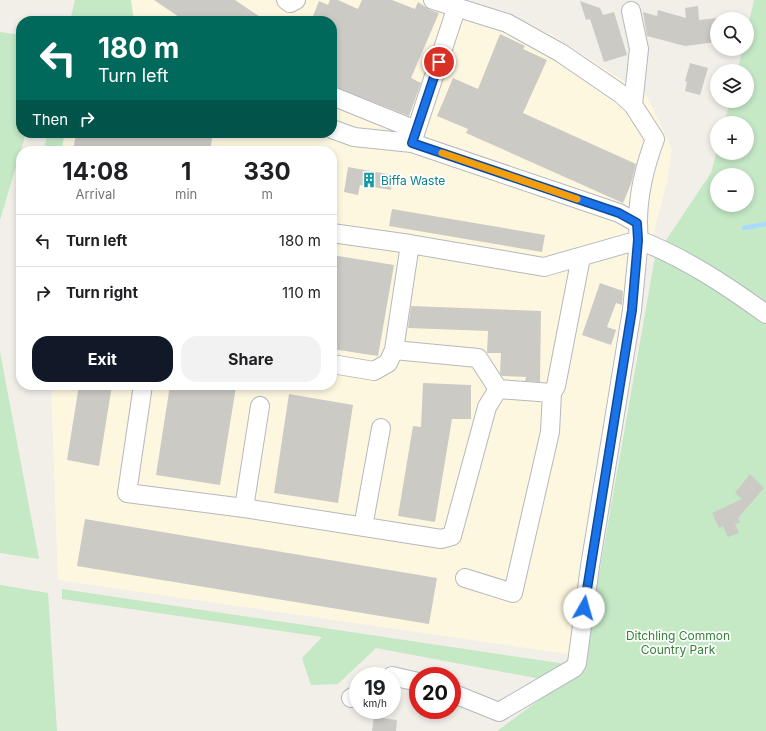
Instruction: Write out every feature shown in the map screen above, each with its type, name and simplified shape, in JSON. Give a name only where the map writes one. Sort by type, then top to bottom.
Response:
[{"type":"lane","points":[[286,0],[290,3],[296,0]]},
{"type":"lane","points":[[433,0],[457,6],[507,24],[562,53],[621,94],[633,105],[655,139],[643,170],[632,310],[590,566],[577,663],[574,668],[499,712],[461,697]]},
{"type":"lane","points":[[414,136],[457,6]]},
{"type":"lane","points":[[631,11],[639,48],[633,105]]},
{"type":"lane","points":[[337,98],[414,136],[619,213],[638,232],[732,290],[766,314]]},
{"type":"lane","points":[[337,130],[354,137],[414,136]]},
{"type":"lane","points":[[337,234],[410,244],[544,267],[581,257],[638,232]]},
{"type":"lane","points":[[337,365],[374,371],[388,363],[394,350],[410,244]]},
{"type":"lane","points":[[465,578],[513,593],[550,432],[552,393],[556,386],[581,257]]},
{"type":"lane","points":[[394,350],[478,358],[498,389]]},
{"type":"lane","points":[[498,389],[552,393]]},
{"type":"lane","points":[[142,390],[127,492],[244,508],[441,539],[452,536],[487,407],[498,389]]},
{"type":"lane","points":[[244,508],[260,406]]},
{"type":"lane","points":[[363,527],[381,428]]},
{"type":"shaded area","points":[[92,0],[460,0],[531,24],[554,36],[647,96],[672,149],[667,183],[656,223],[583,564],[575,655],[58,580],[51,390],[337,390],[337,146],[62,146],[64,138],[337,138],[337,16],[89,16]]},
{"type":"green space","points":[[75,0],[131,0],[133,16],[71,16]]},
{"type":"green space","name":"Ditchling Common Country Park","points":[[754,0],[766,0],[766,731],[497,731],[562,683],[376,648],[356,667],[349,667],[349,674],[338,684],[311,685],[302,658],[322,637],[62,599],[62,589],[586,667],[595,597],[655,257],[710,174],[710,212],[754,212],[754,168],[712,168],[714,160],[754,160],[754,116],[726,116],[728,108],[754,108],[754,64],[739,64],[741,56],[754,56],[754,12],[751,12]]},
{"type":"green space","points":[[0,32],[16,34],[16,138],[25,138],[22,146],[16,146],[16,166],[0,220]]},
{"type":"green space","points":[[46,138],[64,138],[62,146],[45,146]]},
{"type":"green space","points":[[0,352],[39,559],[0,553]]},
{"type":"green space","points":[[0,585],[48,593],[57,731],[0,731]]},
{"type":"building","points":[[154,0],[235,0],[259,16],[178,16]]},
{"type":"building","points":[[330,0],[338,0],[358,9],[362,0],[392,0],[415,9],[418,2],[430,10],[439,13],[411,78],[421,83],[409,116],[337,88],[337,16],[313,16],[319,1],[328,5]]},
{"type":"building","points":[[580,1],[600,8],[603,15],[614,12],[627,55],[604,62],[590,19],[586,20]]},
{"type":"building","points":[[698,6],[699,20],[710,19],[710,43],[685,46],[647,36],[643,12],[657,16],[658,10],[686,18],[685,8]]},
{"type":"building","points":[[500,34],[525,46],[523,49],[547,60],[523,113],[636,164],[631,184],[623,203],[466,133],[468,129],[437,116],[453,78],[478,89]]},
{"type":"building","points":[[690,63],[708,68],[700,95],[685,91],[687,82],[685,81]]},
{"type":"building","points":[[75,138],[212,138],[211,146],[74,146]]},
{"type":"building","name":"Biffa Waste","points":[[348,167],[393,175],[391,190],[360,185],[358,195],[344,192]]},
{"type":"building","points":[[392,209],[545,235],[542,252],[389,226]]},
{"type":"building","points":[[337,256],[394,265],[378,356],[337,350]]},
{"type":"building","points":[[600,283],[623,291],[622,305],[616,303],[607,327],[616,330],[611,345],[582,335]]},
{"type":"building","points":[[411,306],[541,311],[540,382],[525,381],[526,377],[502,376],[500,373],[501,353],[487,353],[488,331],[408,328]]},
{"type":"building","points":[[423,383],[471,385],[471,419],[452,419],[435,522],[398,516],[413,426],[421,427]]},
{"type":"building","points":[[78,390],[111,390],[99,466],[67,460]]},
{"type":"building","points":[[169,390],[236,390],[220,485],[156,475]]},
{"type":"building","points":[[289,394],[353,405],[338,503],[274,493]]},
{"type":"building","points":[[750,474],[764,488],[738,518],[740,522],[735,524],[739,533],[728,537],[723,526],[719,528],[712,513],[742,499],[735,493]]},
{"type":"building","points":[[85,519],[437,578],[429,624],[77,566]]},
{"type":"building","points":[[374,719],[397,720],[396,731],[372,731]]},
{"type":"waterway","points":[[744,228],[766,224]]},
{"type":"slow traffic","points":[[442,153],[577,199]]},
{"type":"place","name":"Biffa Waste","points":[[369,180]]},
{"type":"route","points":[[439,62],[412,143],[619,213],[637,223],[638,240],[632,310],[584,608]]}]
